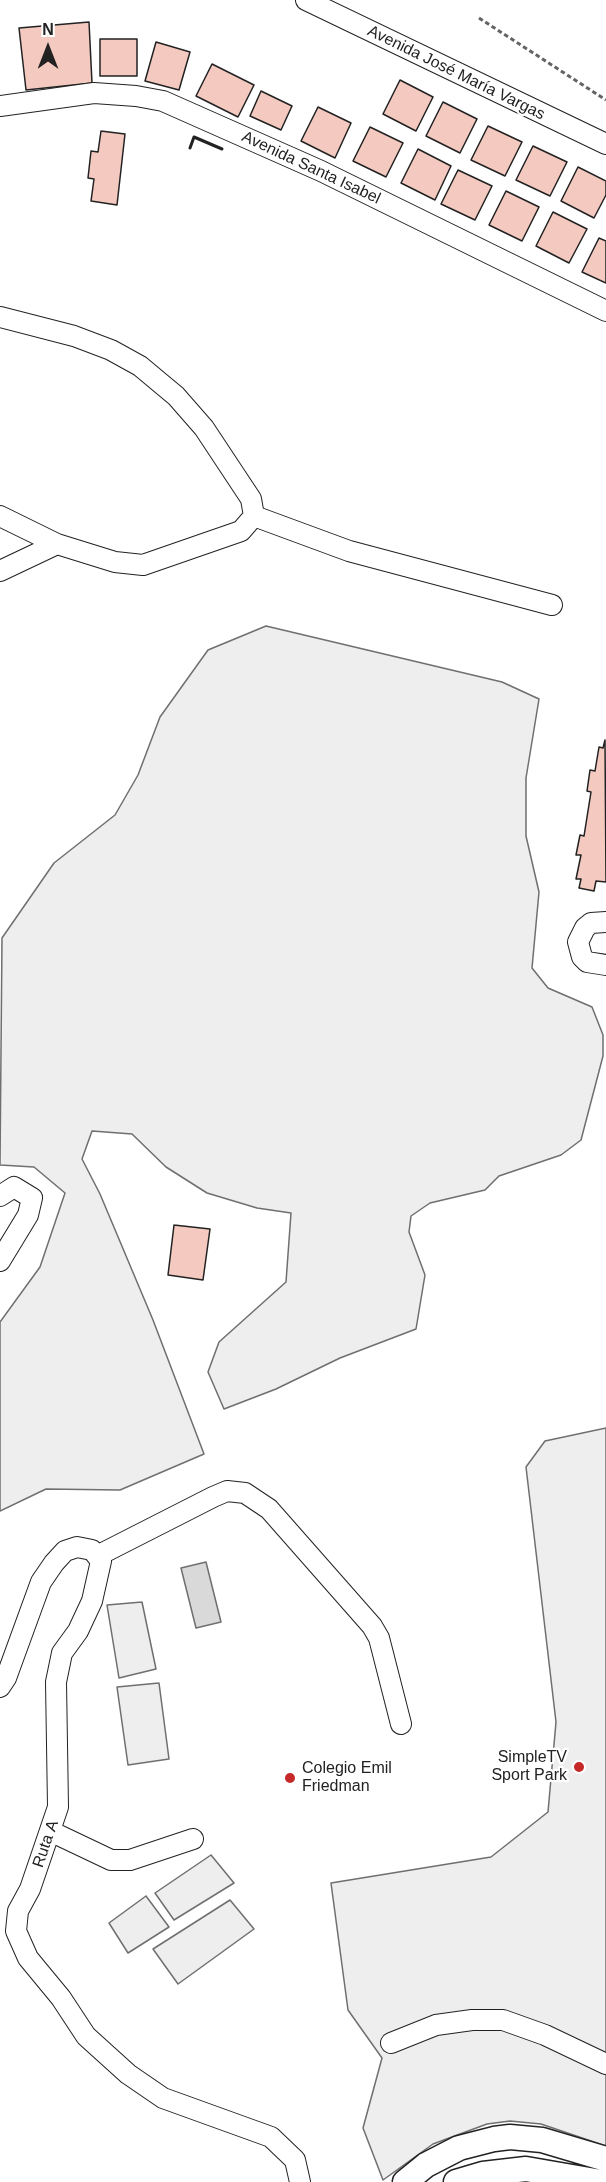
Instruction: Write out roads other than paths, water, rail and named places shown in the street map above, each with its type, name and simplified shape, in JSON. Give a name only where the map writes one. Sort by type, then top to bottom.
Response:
[{"type":"main road","points":[[405,2182],[435,2160],[473,2144],[502,2138],[526,2138],[606,2159]]},
{"type":"main road","points":[[473,2144],[483,2174]]},
{"type":"main road","points":[[456,2182],[483,2174],[526,2169],[550,2171],[601,2182]]},
{"type":"street","name":"Avenida José María Vargas","points":[[314,2],[606,144]]},
{"type":"street","name":"Avenida Santa Isabel","points":[[0,106],[94,93],[136,96],[163,101],[321,171],[606,311]]},
{"type":"street","points":[[0,317],[74,336],[111,350],[140,366],[176,396],[204,428],[251,499],[254,516]]},
{"type":"street","points":[[0,516],[57,544],[115,562],[143,565],[241,531],[254,516]]},
{"type":"street","points":[[254,516],[349,551],[552,605]]},
{"type":"street","points":[[0,571],[57,544]]},
{"type":"street","points":[[606,922],[591,923],[580,934],[578,942],[582,957],[587,962],[606,965]]},
{"type":"street","points":[[0,1196],[15,1187],[32,1198],[28,1215],[0,1261]]},
{"type":"street","points":[[0,1687],[6,1678],[41,1582],[65,1551],[77,1547],[92,1550],[99,1556],[226,1491],[245,1493],[269,1509],[372,1626],[379,1638],[401,1724]]},
{"type":"street","name":"Ruta A","points":[[99,1556],[101,1561],[92,1601],[78,1631],[62,1653],[56,1682],[58,1807],[30,1889],[18,1911],[16,1931],[28,1958],[61,1998],[86,2036],[128,2074],[163,2098],[271,2137],[295,2160],[300,2182]]},
{"type":"street","points":[[50,1831],[111,1860],[130,1860],[193,1839]]},
{"type":"street","points":[[391,2043],[436,2025],[472,2020],[503,2020],[545,2035],[606,2064]]},
{"type":"place","name":"SimpleTV Sport Park","points":[[579,1767]]},
{"type":"place","name":"Colegio Emil Friedman","points":[[290,1778]]}]
